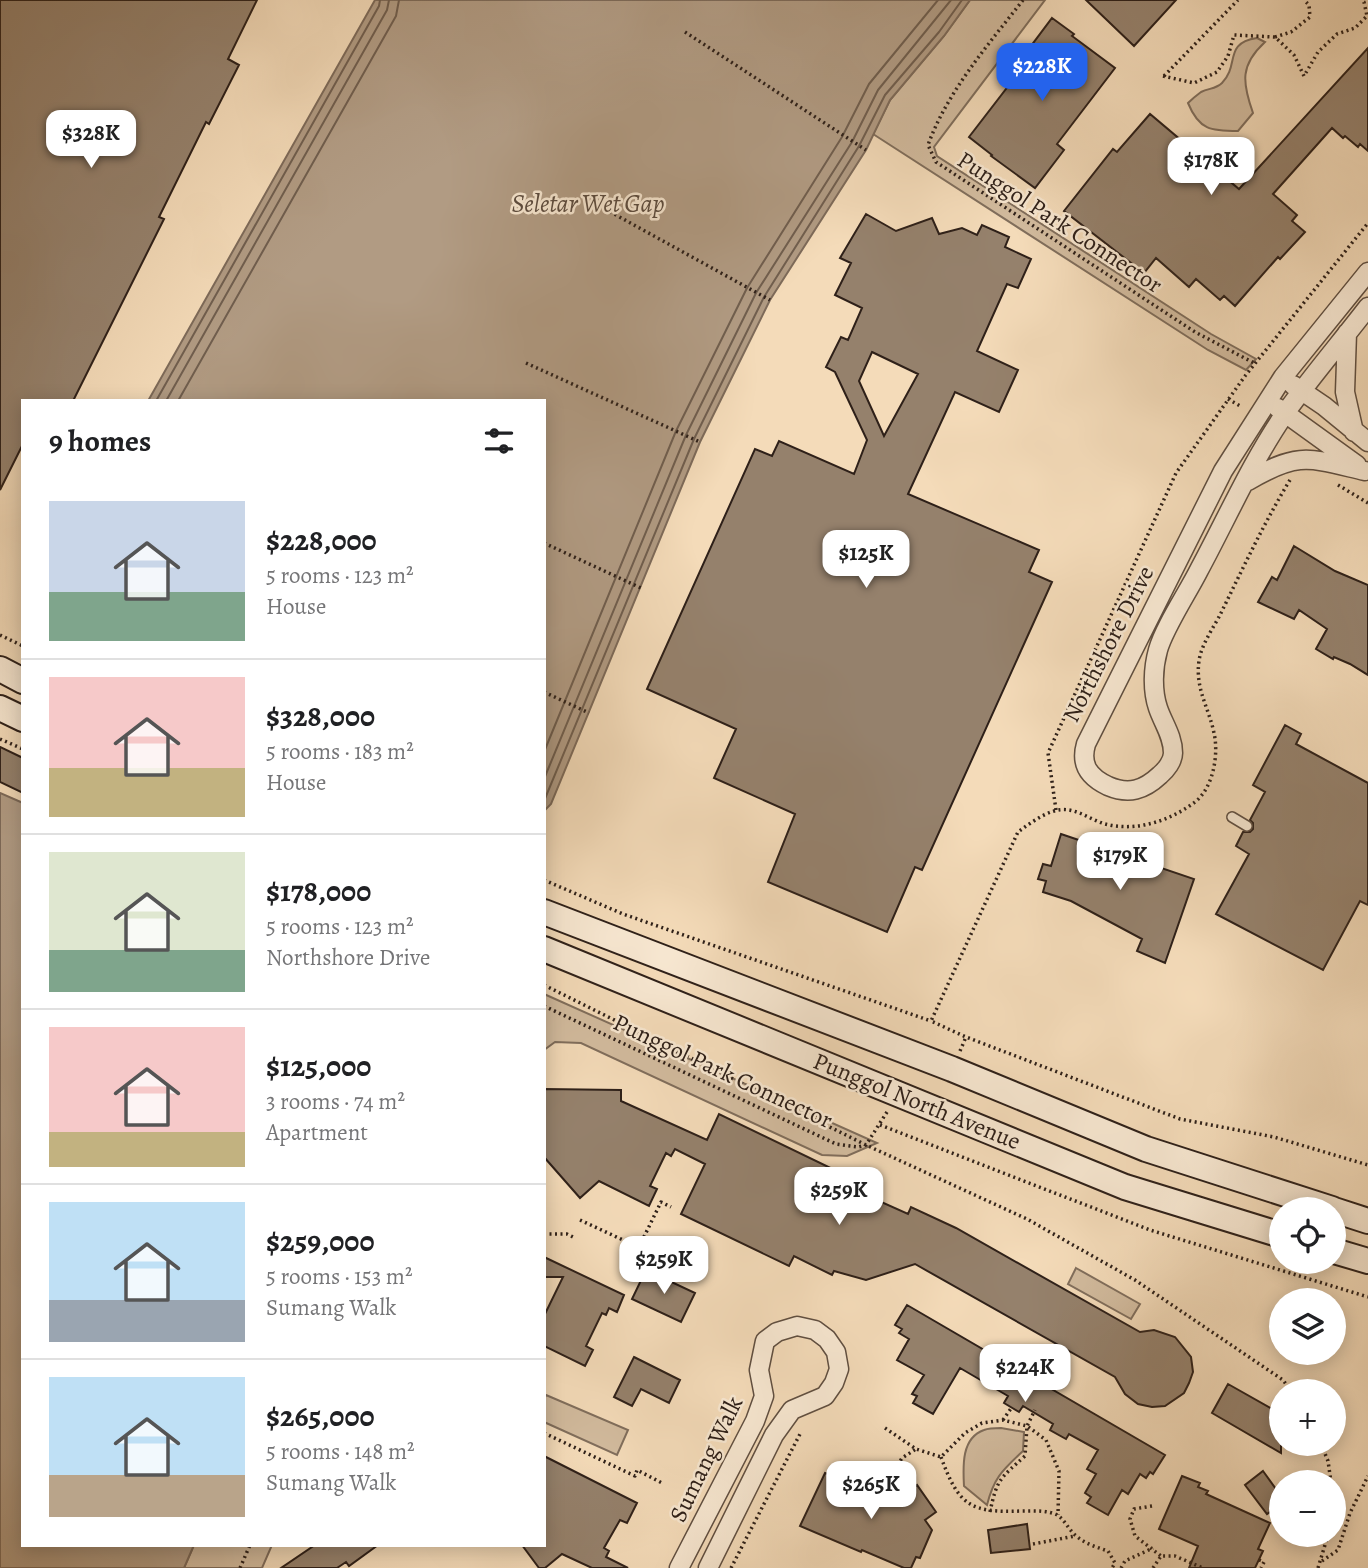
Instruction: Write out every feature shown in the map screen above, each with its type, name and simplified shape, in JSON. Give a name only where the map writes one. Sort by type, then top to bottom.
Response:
[{"type":"main road","points":[[0,669],[21,680]]},
{"type":"main road","points":[[0,708],[21,718]]},
{"type":"main road","name":"Punggol North Avenue","points":[[546,913],[952,1069],[1146,1149],[1293,1197]]},
{"type":"main road","name":"Punggol North Avenue","points":[[551,952],[1125,1187],[1269,1231]]},
{"type":"main road","name":"Punggol North Avenue","points":[[1346,1214],[1368,1221]]},
{"type":"main road","points":[[1346,1255],[1368,1261]]},
{"type":"street","name":"Northshore Drive","points":[[1368,272],[1283,377],[1223,471],[1086,744],[1083,760],[1085,767],[1096,779],[1110,787],[1141,790],[1165,771],[1172,760],[1170,736],[1156,698],[1155,666],[1158,648],[1245,483],[1286,413],[1368,307]]},
{"type":"street","points":[[1348,333],[1345,392],[1361,437]]},
{"type":"street","points":[[1283,377],[1361,437]]},
{"type":"street","points":[[1266,401],[1366,472]]},
{"type":"street","points":[[1245,483],[1276,465],[1296,459],[1318,460],[1366,472]]},
{"type":"street","name":"Sumang Walk","points":[[678,1568],[755,1421],[764,1396],[759,1370],[765,1341],[777,1332],[797,1326],[815,1329],[827,1339],[836,1352],[839,1369],[834,1383],[825,1396],[792,1410],[774,1435],[708,1568]]},
{"type":"lane","points":[[1231,817],[1247,826]]},
{"type":"path","name":"Punggol Park Connector","points":[[1023,0],[990,42],[937,119],[928,145],[936,162],[1195,332],[1256,364]]},
{"type":"path","points":[[1238,0],[1163,76],[1194,83],[1217,72],[1228,56],[1234,36],[1275,37],[1291,32],[1310,17],[1310,5],[1304,0]]},
{"type":"path","points":[[1275,37],[1294,55],[1304,75],[1327,43],[1337,34],[1355,28],[1367,16],[1364,2],[1361,0]]},
{"type":"path","points":[[685,32],[866,150]]},
{"type":"path","points":[[604,209],[771,300]]},
{"type":"path","points":[[1056,810],[1048,753],[1176,473],[1228,399],[1368,223]]},
{"type":"path","points":[[526,363],[700,442]]},
{"type":"path","points":[[546,543],[641,588]]},
{"type":"path","points":[[0,635],[21,645]]},
{"type":"path","points":[[546,693],[589,713]]},
{"type":"path","points":[[0,738],[21,748]]},
{"type":"path","points":[[546,881],[623,914],[932,1021]]},
{"type":"path","points":[[546,986],[866,1145],[1027,1219],[1135,1280],[1282,1379]]},
{"type":"path","name":"Punggol Park Connector","points":[[546,1007],[821,1138],[848,1147],[866,1145]]},
{"type":"path","points":[[966,1037],[1180,1119],[1273,1137],[1368,1166]]},
{"type":"path","points":[[866,1145],[880,1125],[1150,1230],[1368,1297]]},
{"type":"path","points":[[639,1247],[661,1202],[671,1207]]},
{"type":"path","points":[[580,1220],[664,1259]]},
{"type":"path","points":[[546,1234],[566,1234],[573,1237]]},
{"type":"path","points":[[1003,1420],[1012,1407]]},
{"type":"path","points":[[990,1512],[994,1492],[1005,1472],[1025,1456],[1027,1426],[1035,1410]]},
{"type":"path","points":[[941,1457],[965,1433],[982,1423],[1003,1420],[1027,1426],[1046,1440],[1059,1471],[1058,1515]]},
{"type":"path","points":[[885,1428],[916,1449],[941,1457],[959,1494],[971,1506],[990,1512],[1040,1511],[1058,1515],[1075,1535],[1090,1545],[1108,1550],[1115,1563],[1112,1568]]},
{"type":"path","points":[[546,1434],[635,1476],[637,1470],[664,1484]]},
{"type":"path","points":[[886,1485],[902,1458],[916,1449]]},
{"type":"path","points":[[1322,1560],[1338,1550],[1350,1513],[1368,1476]]},
{"type":"path","points":[[1152,1506],[1134,1509],[1130,1519],[1135,1536],[1161,1556],[1175,1556],[1203,1568]]},
{"type":"path","points":[[1033,1544],[1075,1535]]},
{"type":"path","points":[[240,1568],[249,1547]]},
{"type":"path","points":[[1318,1568],[1325,1547]]},
{"type":"path","points":[[1121,1568],[1125,1561],[1136,1554],[1153,1548]]},
{"type":"path","points":[[1153,1568],[1161,1556]]},
{"type":"path","points":[[1259,1560],[1264,1562],[1261,1568]]},
{"type":"shaded area","points":[[970,0],[1045,0],[934,147],[937,156],[1211,334],[1256,359],[1246,370],[1208,350],[873,134],[890,100],[944,36]]},
{"type":"shaded area","points":[[1257,38],[1265,42],[1247,66],[1245,83],[1253,113],[1238,131],[1213,129],[1202,124],[1188,103],[1201,92],[1222,83],[1236,50],[1246,41]]},
{"type":"shaded area","points":[[546,995],[877,1143],[847,1156],[822,1155],[581,1043],[555,1042],[546,1049]]},
{"type":"shaded area","points":[[1076,1268],[1140,1304],[1131,1319],[1068,1284]]},
{"type":"shaded area","points":[[546,1395],[628,1430],[617,1455],[546,1423]]},
{"type":"shaded area","points":[[1001,1428],[1024,1432],[1023,1451],[1000,1475],[987,1505],[964,1486],[965,1454],[967,1446],[976,1434],[986,1429]]},
{"type":"shaded area","points":[[193,1547],[271,1547],[262,1568],[184,1568]]},
{"type":"water","name":"Seletar Wet Gap","points":[[375,0],[970,0],[944,36],[890,100],[866,150],[770,300],[700,442],[551,804],[546,809],[546,399],[149,399]]},
{"type":"water","points":[[0,793],[21,802],[21,1547],[193,1547],[184,1568],[0,1568]]},
{"type":"building","points":[[0,0],[257,0],[228,59],[239,65],[209,124],[206,122],[159,217],[164,219],[74,399],[21,399],[21,448],[0,490]]},
{"type":"building","points":[[1086,0],[1176,0],[1134,46]]},
{"type":"building","points":[[1052,18],[1115,68],[1057,144],[1064,150],[1035,188],[969,137],[1009,85],[1004,82]]},
{"type":"building","points":[[1368,48],[1368,151],[1360,144],[1358,147],[1345,136],[1343,138],[1332,128],[1273,194],[1297,215],[1292,221],[1305,232],[1280,259],[1278,257],[1235,306],[1224,296],[1220,300],[1196,279],[1189,287],[1156,258],[1144,273],[1064,211],[1113,149],[1117,152],[1150,114],[1239,189]]},
{"type":"building","points":[[866,214],[896,231],[932,218],[939,234],[962,228],[977,235],[982,225],[1009,237],[1005,247],[1031,259],[1018,288],[1007,284],[977,351],[1018,370],[999,412],[955,392],[908,494],[1039,550],[1029,572],[1052,582],[922,870],[915,867],[887,932],[768,882],[795,814],[714,778],[736,729],[647,689],[755,449],[772,456],[779,441],[854,474],[867,440],[835,372],[826,367],[841,337],[848,340],[862,308],[835,295],[851,263],[840,258]],"holes":[[[872,352],[918,374],[884,436],[859,381]]]},
{"type":"building","points":[[1294,546],[1335,571],[1368,585],[1368,675],[1316,649],[1327,629],[1299,610],[1294,619],[1258,602],[1272,577],[1277,580]]},
{"type":"building","points":[[1285,725],[1301,734],[1296,744],[1368,783],[1368,905],[1360,901],[1323,970],[1216,914],[1249,854],[1236,846],[1243,832],[1253,829],[1250,820],[1265,792],[1253,785]]},
{"type":"building","points":[[0,747],[21,757],[21,792],[0,782]]},
{"type":"building","points":[[1061,834],[1194,879],[1165,963],[1137,951],[1142,939],[1071,901],[1043,892],[1046,881],[1038,879],[1043,864],[1051,866]]},
{"type":"building","points":[[546,1089],[621,1090],[621,1101],[707,1140],[719,1114],[874,1189],[870,1197],[908,1214],[911,1207],[956,1228],[1140,1332],[1154,1330],[1175,1337],[1191,1357],[1193,1372],[1184,1393],[1165,1406],[1138,1404],[1125,1394],[1115,1377],[915,1264],[866,1280],[834,1271],[832,1275],[794,1256],[789,1266],[681,1214],[705,1164],[675,1149],[671,1156],[666,1153],[650,1186],[657,1189],[649,1206],[599,1181],[580,1198],[546,1159]]},
{"type":"building","points":[[546,1258],[624,1295],[617,1312],[609,1308],[606,1315],[602,1313],[586,1346],[593,1350],[585,1366],[546,1347],[546,1312],[563,1277],[546,1277]]},
{"type":"building","points":[[646,1270],[695,1293],[681,1322],[632,1299]]},
{"type":"building","points":[[907,1305],[1165,1455],[1153,1474],[1150,1472],[1146,1478],[1140,1474],[1128,1494],[1122,1490],[1108,1515],[1087,1503],[1091,1497],[1085,1493],[1096,1474],[1087,1469],[1098,1450],[1069,1434],[1066,1439],[1050,1430],[1053,1424],[1023,1406],[1019,1412],[1004,1403],[1008,1396],[960,1368],[933,1414],[913,1403],[917,1396],[912,1394],[924,1375],[897,1360],[909,1339],[899,1333],[902,1329],[895,1325]]},
{"type":"building","points":[[634,1357],[680,1380],[669,1403],[641,1389],[632,1406],[614,1397]]},
{"type":"building","points":[[1228,1384],[1269,1407],[1269,1446],[1212,1413]]},
{"type":"building","points":[[546,1457],[637,1503],[627,1523],[620,1520],[604,1548],[609,1551],[606,1557],[628,1568],[592,1568],[562,1554],[545,1568],[539,1568],[523,1547],[546,1547]]},
{"type":"building","points":[[1263,1471],[1269,1479],[1269,1513],[1267,1514],[1245,1485]]},
{"type":"building","points":[[825,1473],[892,1502],[917,1485],[936,1512],[925,1520],[932,1530],[920,1558],[916,1557],[911,1568],[904,1568],[862,1550],[861,1552],[800,1526]]},
{"type":"building","points":[[1182,1476],[1200,1483],[1198,1487],[1208,1491],[1206,1494],[1269,1523],[1258,1549],[1263,1551],[1255,1568],[1189,1568],[1198,1546],[1159,1529]]},
{"type":"building","points":[[1027,1524],[1030,1549],[991,1553],[988,1530]]},
{"type":"building","points":[[312,1547],[375,1547],[349,1566],[346,1562],[337,1568],[281,1568]]}]
